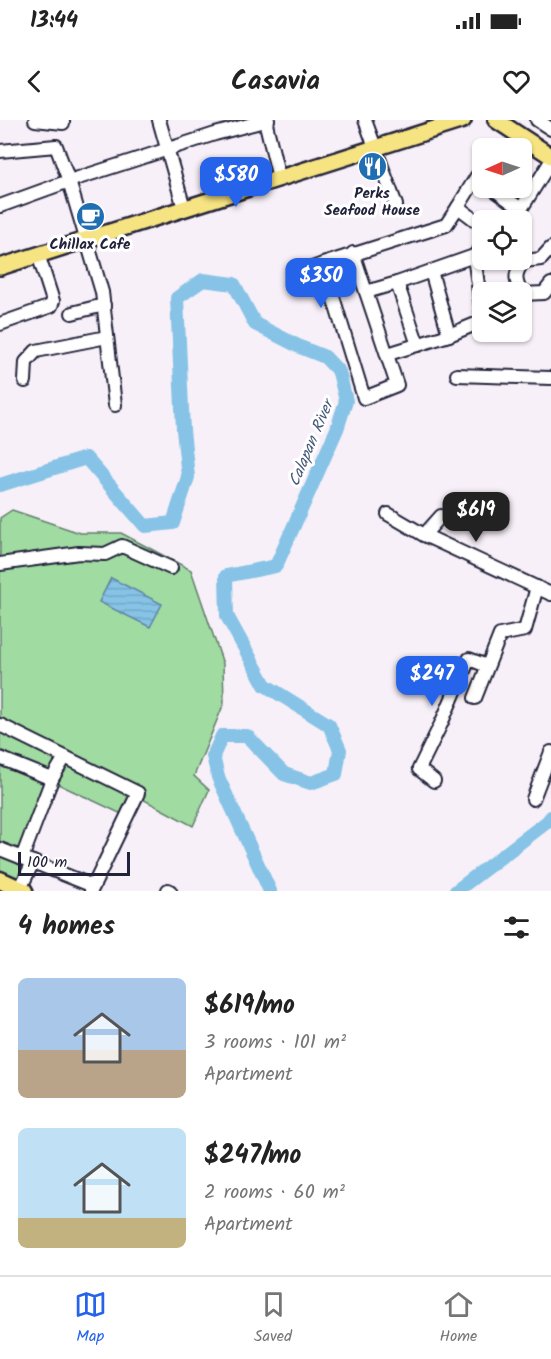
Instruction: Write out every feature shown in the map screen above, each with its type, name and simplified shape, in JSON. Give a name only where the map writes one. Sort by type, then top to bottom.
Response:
[{"type":"main road","points":[[0,267],[463,120]]},
{"type":"main road","points":[[496,120],[551,158]]},
{"type":"street","points":[[35,120],[63,123],[63,120]]},
{"type":"street","points":[[159,120],[184,208]]},
{"type":"street","points":[[0,206],[69,181],[266,120],[279,178]]},
{"type":"street","points":[[365,120],[396,205]]},
{"type":"street","points":[[537,120],[551,129]]},
{"type":"street","points":[[0,151],[56,146],[69,181],[102,292],[115,405]]},
{"type":"street","points":[[506,198],[521,209],[551,158]]},
{"type":"street","points":[[293,275],[353,253],[446,225],[472,184]]},
{"type":"street","points":[[458,207],[472,218]]},
{"type":"street","points":[[516,282],[517,270],[525,261],[541,259],[551,248]]},
{"type":"street","points":[[322,264],[364,398],[397,385],[353,253]]},
{"type":"street","points":[[0,324],[51,306],[53,301],[38,255]]},
{"type":"street","points":[[366,292],[472,257]]},
{"type":"street","points":[[388,354],[449,335],[483,321],[476,270]]},
{"type":"street","points":[[431,271],[449,335]]},
{"type":"street","points":[[397,283],[418,345]]},
{"type":"street","points":[[532,293],[544,293],[551,284]]},
{"type":"street","points":[[72,313],[104,304]]},
{"type":"street","points":[[26,381],[26,362],[36,351],[107,337]]},
{"type":"street","points":[[457,375],[551,378]]},
{"type":"street","points":[[388,514],[424,535],[551,594]]},
{"type":"street","points":[[424,535],[441,516]]},
{"type":"street","points":[[0,564],[79,553],[105,554],[122,546],[171,568]]},
{"type":"street","points":[[474,698],[500,635],[525,630],[537,587]]},
{"type":"street","points":[[434,781],[419,769],[469,659],[487,666]]},
{"type":"street","points":[[0,725],[138,793],[92,889],[0,849]]},
{"type":"street","points":[[533,799],[551,752]]},
{"type":"street","points":[[11,887],[27,860],[52,779],[65,757]]},
{"type":"street","points":[[0,758],[52,779]]},
{"type":"green space","points":[[12,510],[80,533],[121,533],[191,570],[223,664],[224,703],[194,776],[209,790],[193,826],[137,796],[128,817],[58,784],[20,878],[0,871],[0,518]]},
{"type":"water","points":[[111,578],[162,604],[150,627],[99,602]]},
{"type":"waterway","name":"Calapan River","points":[[0,485],[86,458],[145,526],[173,523],[188,477],[183,430],[177,298],[203,280],[234,284],[255,324],[325,357],[339,372],[346,401],[337,429],[276,566],[226,576],[227,616],[265,685],[329,725],[340,750],[336,774],[311,783],[284,774],[247,736],[222,736],[213,756],[218,777],[270,891]]},
{"type":"waterway","name":"Calapan River","points":[[456,891],[551,817]]},
{"type":"place","name":"Perks Seafood House","points":[[372,166]]},
{"type":"place","name":"Chillax Cafe","points":[[90,217]]}]
